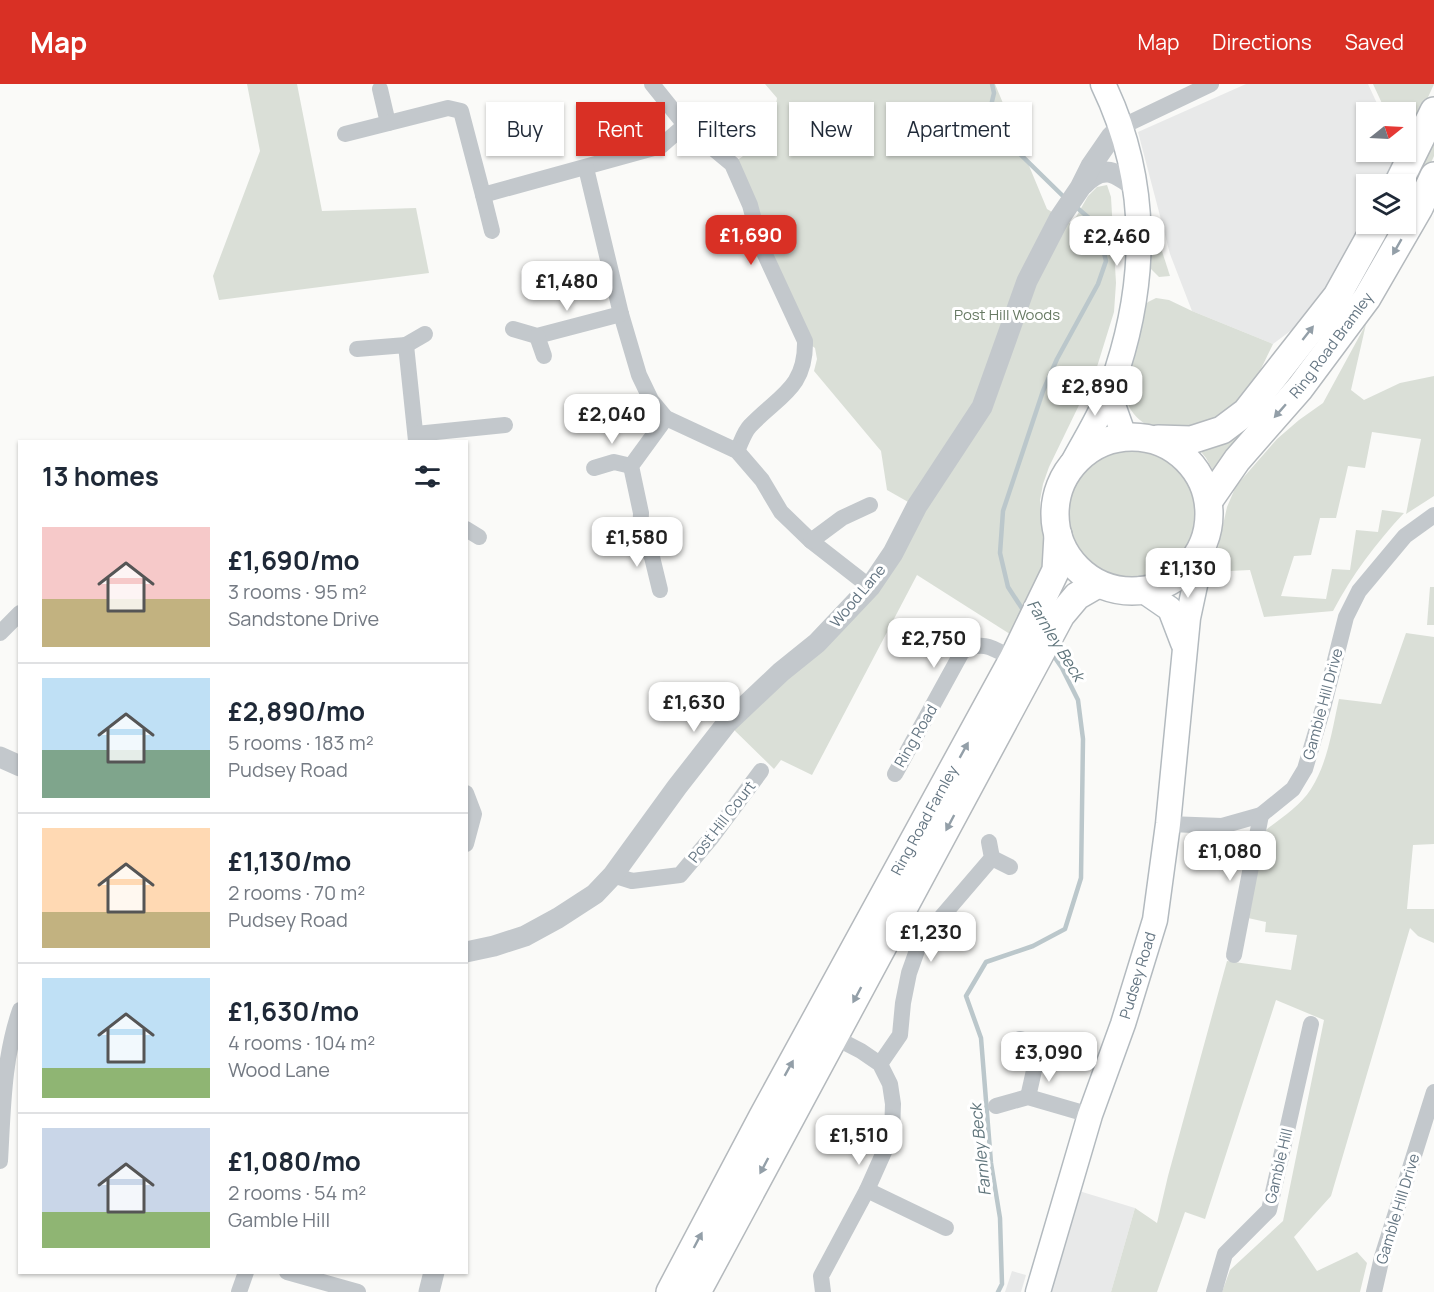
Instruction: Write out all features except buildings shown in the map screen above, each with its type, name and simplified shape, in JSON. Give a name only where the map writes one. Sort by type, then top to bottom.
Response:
[{"type":"highway","points":[[1403,174],[1434,111]]},
{"type":"highway","name":"Ring Road Bramley","points":[[1210,500],[1237,460],[1300,388],[1367,298],[1419,208],[1434,176]]},
{"type":"highway","name":"Ring Road Bramley","points":[[1136,438],[1191,440],[1221,430],[1246,412],[1337,296],[1371,234]]},
{"type":"highway","points":[[1136,438],[1186,457],[1200,473],[1210,500],[1203,548],[1186,573],[1153,588],[1127,591],[1096,585],[1073,567],[1058,535],[1054,505],[1071,466],[1097,444],[1136,438]]},
{"type":"highway","name":"Ring Road Farnley","points":[[697,1292],[834,1037],[1004,698],[1056,570],[1058,535]]},
{"type":"highway","name":"Ring Road Farnley","points":[[1024,652],[1077,596],[1096,585]]},
{"type":"highway","name":"Ring Road Farnley","points":[[670,1292],[763,1116],[1004,698]]},
{"type":"main road","points":[[1071,466],[1112,387],[1132,312],[1139,251],[1136,188],[1128,146],[1103,84]]},
{"type":"main road","points":[[1112,387],[1113,405],[1136,438]]},
{"type":"main road","name":"Pudsey Road","points":[[1038,1292],[1090,1115],[1123,1024],[1155,920],[1168,824],[1188,618],[1203,548]]},
{"type":"main road","name":"Pudsey Road","points":[[1141,589],[1170,609],[1185,648]]},
{"type":"street","points":[[652,84],[677,115]]},
{"type":"street","points":[[1121,127],[1181,90],[1211,84]]},
{"type":"street","points":[[380,89],[388,123]]},
{"type":"street","points":[[345,134],[448,108],[461,111],[492,231]]},
{"type":"street","name":"Wood Lane","points":[[468,952],[525,936],[595,894],[613,876],[677,786],[727,723],[781,672],[817,643],[870,587],[892,553],[917,506],[982,407],[1027,281],[1059,219],[1080,188],[1091,166],[1111,137],[1121,127]]},
{"type":"street","points":[[483,195],[662,146],[677,132]]},
{"type":"street","points":[[722,156],[732,164],[750,205],[761,246],[806,341],[806,356],[798,379],[782,399],[748,427],[737,451]]},
{"type":"street","points":[[586,168],[621,314],[639,375],[651,399],[666,418],[737,451],[762,480],[781,512],[812,541],[870,587]]},
{"type":"street","points":[[1080,188],[1090,178],[1104,171],[1113,172],[1136,188]]},
{"type":"street","points":[[513,329],[537,336],[621,314]]},
{"type":"street","points":[[357,349],[406,345],[425,334]]},
{"type":"street","points":[[537,336],[544,356]]},
{"type":"street","points":[[406,345],[416,437],[505,425]]},
{"type":"street","points":[[660,590],[652,557],[640,536],[642,513],[632,466],[666,418]]},
{"type":"street","points":[[594,468],[614,462],[632,466]]},
{"type":"street","points":[[812,541],[842,518],[870,506]]},
{"type":"street","name":"Gamble Hill Drive","points":[[1168,824],[1222,826],[1261,815],[1293,789],[1305,769],[1346,617],[1359,591],[1405,536],[1434,515]]},
{"type":"street","points":[[612,544],[640,536]]},
{"type":"street","points":[[0,633],[18,615]]},
{"type":"street","name":"Ring Road","points":[[895,774],[962,652],[973,645],[1024,652]]},
{"type":"street","points":[[0,757],[18,765]]},
{"type":"street","name":"Post Hill Court","points":[[613,876],[632,881],[680,875],[712,837],[761,771]]},
{"type":"street","points":[[468,798],[474,814],[468,836]]},
{"type":"street","points":[[1234,955],[1261,815]]},
{"type":"street","points":[[880,1064],[900,1035],[909,973],[920,942],[990,850],[1010,867]]},
{"type":"street","points":[[0,1161],[7,1062],[18,1015]]},
{"type":"street","name":"Gamble Hill","points":[[1214,1292],[1225,1254],[1269,1210],[1311,1024]]},
{"type":"street","points":[[823,1292],[821,1276],[867,1190],[892,1134],[893,1104],[890,1084],[880,1064],[834,1037]]},
{"type":"street","points":[[1020,1039],[1059,1050]]},
{"type":"street","points":[[1028,1097],[1040,1044]]},
{"type":"street","name":"Gamble Hill Drive","points":[[1374,1292],[1382,1257],[1434,1092]]},
{"type":"street","points":[[996,1106],[1028,1097],[1090,1115]]},
{"type":"street","points":[[867,1190],[946,1228]]},
{"type":"street","points":[[239,1292],[245,1274]]},
{"type":"street","points":[[294,1274],[358,1292]]},
{"type":"street","points":[[429,1292],[434,1274]]},
{"type":"shaded area","points":[[1246,84],[1368,84],[1376,102],[1356,102],[1356,162],[1399,162],[1397,174],[1356,174],[1356,234],[1362,234],[1337,296],[1273,344],[1192,311],[1170,254],[1138,132]]},
{"type":"shaded area","points":[[1079,1191],[1135,1208],[1111,1292],[1049,1292]]},
{"type":"shaded area","points":[[1012,1271],[1026,1275],[1021,1292],[1005,1292]]},
{"type":"green space","points":[[247,84],[297,84],[322,211],[416,208],[429,273],[219,300],[213,276],[260,151]]},
{"type":"green space","name":"Post Hill Woods","points":[[765,84],[995,84],[1002,102],[886,102],[886,156],[1025,156],[1047,209],[1072,224],[1088,196],[1097,187],[1107,185],[1111,197],[1116,283],[1114,312],[1096,370],[1043,484],[1040,500],[1041,518],[1048,561],[1013,636],[917,575],[812,775],[781,760],[774,769],[727,723],[817,643],[917,507],[887,490],[881,451],[814,371],[817,359],[815,348],[805,341],[732,164],[743,156],[777,156],[777,98]]},
{"type":"green space","points":[[1373,84],[1434,84],[1416,124],[1416,102],[1381,102]]},
{"type":"green space","points":[[1434,141],[1434,156],[1416,195],[1416,179]]},
{"type":"green space","points":[[1143,192],[1170,276],[1159,277],[1151,269],[1149,263]]},
{"type":"green space","points":[[1156,298],[1169,300],[1273,344],[1247,393],[1222,419],[1167,431],[1142,422],[1127,403],[1123,386],[1142,309]]},
{"type":"green space","points":[[1366,324],[1351,390],[1364,400],[1400,383],[1434,376],[1434,496],[1406,514],[1421,439],[1372,432],[1365,468],[1348,466],[1336,518],[1320,518],[1311,555],[1294,556],[1281,596],[1326,599],[1332,569],[1350,570],[1356,530],[1378,532],[1382,510],[1404,513],[1365,560],[1333,611],[1264,617],[1250,570],[1209,572],[1217,552],[1227,507],[1236,486],[1277,439],[1323,403]]},
{"type":"green space","points":[[1258,414],[1215,474],[1198,448]]},
{"type":"green space","points":[[1133,445],[1158,450],[1180,464],[1194,486],[1199,511],[1194,536],[1180,558],[1158,572],[1133,577],[1108,572],[1086,558],[1072,536],[1067,511],[1072,486],[1086,464],[1108,450]]},
{"type":"green space","points":[[1430,587],[1434,587],[1434,625],[1427,625]]},
{"type":"green space","points":[[1406,633],[1434,637],[1434,844],[1413,845],[1407,909],[1434,909],[1434,943],[1418,936],[1410,928],[1331,1196],[1294,1237],[1317,1271],[1357,1252],[1367,1263],[1360,1292],[1222,1292],[1230,1270],[1283,1221],[1324,1020],[1276,1000],[1205,1219],[1185,1212],[1157,1292],[1111,1292],[1135,1208],[1157,1223],[1227,961],[1291,970],[1297,935],[1265,932],[1266,922],[1248,918],[1266,830],[1301,801],[1317,779],[1329,746],[1339,699],[1381,704]]},
{"type":"waterway","name":"Farnley Beck","points":[[992,84],[994,93],[986,127],[998,144],[1017,151],[1066,199]]},
{"type":"waterway","name":"Farnley Beck","points":[[1025,613],[1008,587],[1000,553],[1003,511],[1043,391],[1057,359],[1098,284],[1106,261],[1099,233],[1089,218],[1075,206]]},
{"type":"waterway","name":"Farnley Beck","points":[[998,1292],[1002,1284],[1000,1218],[991,1163],[981,1038],[966,996],[986,962],[1033,946],[1065,929],[1081,878],[1083,739],[1078,700],[1051,652]]}]
